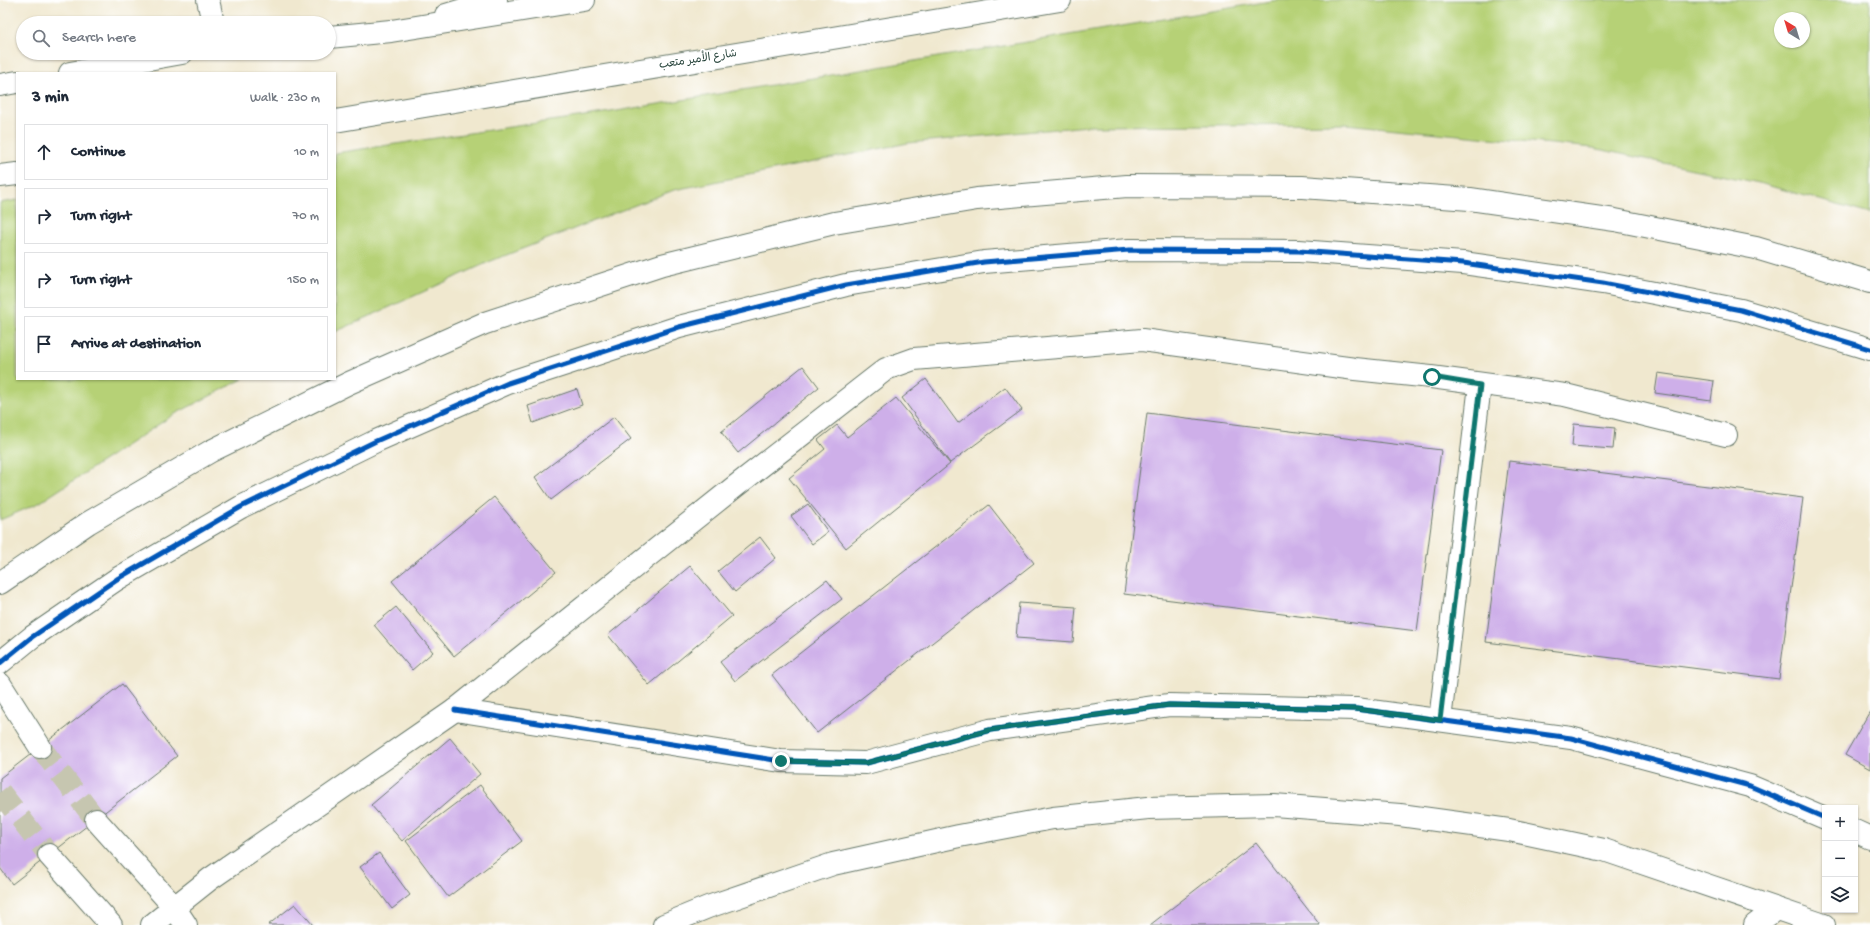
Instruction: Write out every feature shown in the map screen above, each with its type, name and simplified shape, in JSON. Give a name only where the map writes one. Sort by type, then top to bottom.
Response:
[{"type":"street","points":[[208,0],[211,16]]},
{"type":"street","points":[[391,31],[496,0]]},
{"type":"street","points":[[336,36],[391,31],[584,0]]},
{"type":"street","name":"شارع الأمير متعب","points":[[336,121],[1060,0]]},
{"type":"street","points":[[76,72],[143,60]]},
{"type":"street","points":[[0,86],[16,82]]},
{"type":"street","points":[[0,583],[88,523],[211,451],[349,383],[486,323],[669,263],[834,223],[976,199],[1143,186],[1302,187],[1470,200],[1615,220],[1756,248],[1870,282]]},
{"type":"street","points":[[0,663],[32,637],[117,579],[241,507],[376,441],[480,395],[508,383],[679,327],[862,282],[984,262],[1129,250],[1299,251],[1462,263],[1604,283],[1740,310],[1870,349]]},
{"type":"street","points":[[152,925],[210,880],[455,710],[737,484],[886,369],[914,359],[1142,340],[1355,369],[1432,377],[1480,385],[1565,395],[1726,435]]},
{"type":"street","points":[[1440,720],[1480,385]]},
{"type":"street","points":[[0,684],[40,747]]},
{"type":"street","points":[[455,710],[781,761],[866,763],[990,730],[1169,705],[1356,709],[1571,738],[1750,786],[1822,817]]},
{"type":"street","points":[[664,925],[708,907],[833,864],[1053,818],[1148,808],[1274,805],[1400,815],[1516,831],[1604,850],[1824,925]]},
{"type":"street","points":[[96,820],[174,907],[186,925]]},
{"type":"street","points":[[1858,832],[1870,838]]},
{"type":"street","points":[[49,855],[111,925]]},
{"type":"street","points":[[1755,925],[1776,909]]},
{"type":"green space","points":[[1277,0],[1870,0],[1870,214],[1759,183],[1593,148],[1345,124],[1088,126],[908,143],[674,190],[491,261],[336,332],[336,153],[611,112]]},
{"type":"green space","points":[[16,200],[16,380],[241,380],[173,415],[39,503],[0,520],[0,203]]},
{"type":"building","points":[[803,366],[819,387],[738,453],[721,432]]},
{"type":"building","points":[[1658,373],[1714,381],[1711,401],[1655,393]]},
{"type":"building","points":[[926,379],[958,423],[1005,387],[1022,410],[950,463],[902,398]]},
{"type":"building","points":[[577,389],[582,405],[533,423],[528,406]]},
{"type":"building","points":[[896,398],[950,464],[846,548],[789,478],[825,449],[818,440],[837,425],[847,437]]},
{"type":"building","points":[[1147,413],[1441,450],[1417,631],[1124,594]]},
{"type":"building","points":[[614,417],[631,439],[551,500],[535,477]]},
{"type":"building","points":[[1574,424],[1615,428],[1613,449],[1572,446]]},
{"type":"building","points":[[1509,461],[1803,498],[1779,679],[1486,642]]},
{"type":"building","points":[[494,497],[556,572],[454,656],[392,581]]},
{"type":"building","points":[[808,504],[828,532],[812,544],[791,516]]},
{"type":"building","points":[[989,505],[1034,563],[817,733],[772,675]]},
{"type":"building","points":[[760,537],[776,558],[735,592],[718,571]]},
{"type":"building","points":[[690,566],[732,616],[649,685],[608,635]]},
{"type":"building","points":[[827,580],[842,599],[735,681],[720,662]]},
{"type":"building","points":[[1019,603],[1076,607],[1073,642],[1016,638]]},
{"type":"building","points":[[396,607],[433,652],[412,670],[374,625]]},
{"type":"building","points":[[122,684],[177,756],[12,884],[0,868],[0,778]]},
{"type":"building","points":[[1870,711],[1870,769],[1845,755]]},
{"type":"building","points":[[450,738],[480,774],[402,841],[371,805]]},
{"type":"building","points":[[480,785],[522,841],[448,897],[406,841]]},
{"type":"building","points":[[1256,843],[1320,925],[1150,925]]},
{"type":"building","points":[[379,853],[410,895],[392,909],[360,867]]},
{"type":"building","points":[[295,904],[313,925],[268,925]]},
{"type":"tunnel","points":[[40,747],[96,820]]},
{"type":"tunnel","points":[[0,792],[49,855]]},
{"type":"cycle path","points":[[0,663],[32,637],[117,579],[241,507],[376,441],[508,383],[679,327],[846,285],[984,262],[1129,250],[1299,251],[1463,263],[1603,283],[1741,310],[1870,349]]},
{"type":"cycle path","points":[[455,710],[781,761],[866,763],[990,730],[1169,705],[1356,709],[1571,738],[1750,786],[1822,817]]},
{"type":"route","points":[[781,761],[866,763],[990,730],[1169,705],[1356,709],[1440,720],[1480,385],[1432,377]]}]
